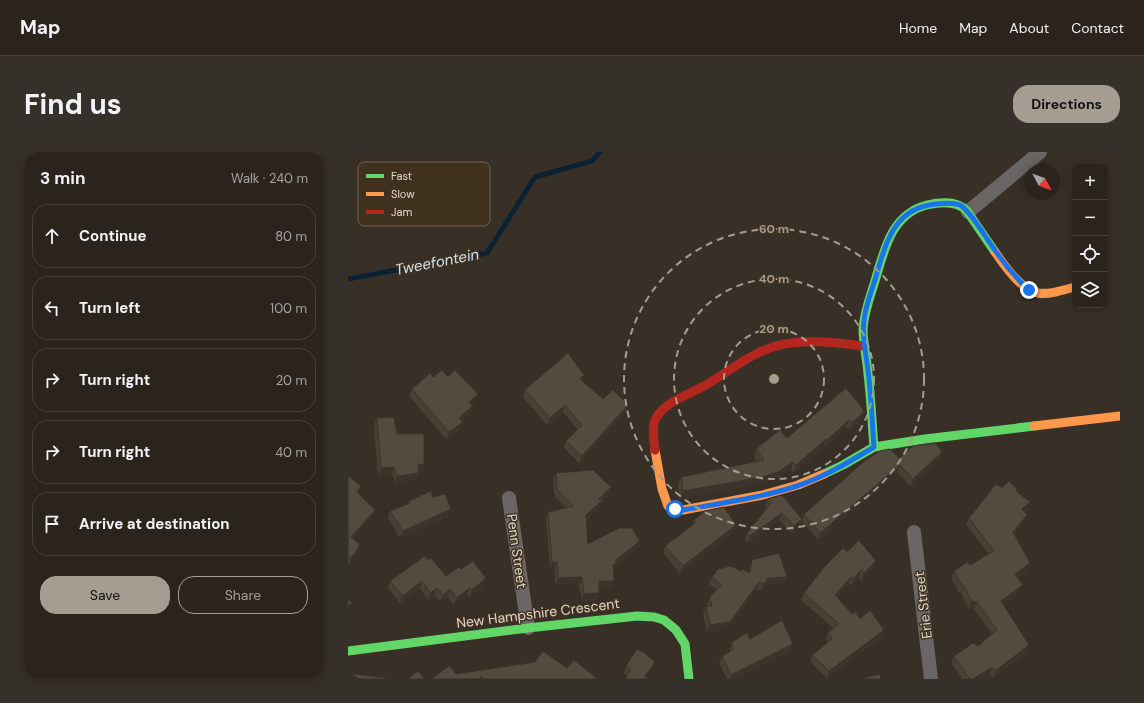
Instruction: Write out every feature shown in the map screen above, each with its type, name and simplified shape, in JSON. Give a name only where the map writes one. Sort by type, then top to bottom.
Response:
[{"type":"street","points":[[968,212],[1040,152]]},
{"type":"street","points":[[874,447],[867,363],[864,346],[864,320],[884,248],[890,234],[899,221],[920,207],[930,204],[954,204],[962,206],[968,212],[996,252],[1029,290],[1035,293],[1044,294],[1072,288]]},
{"type":"street","points":[[864,346],[814,342],[790,343],[776,346],[761,351],[712,381],[673,402],[656,418],[653,425],[659,476],[666,504],[670,508],[683,510],[763,495],[798,486],[843,465],[874,447],[932,438],[1120,416]]},
{"type":"street","name":"Penn Street","points":[[509,498],[528,628]]},
{"type":"street","name":"Erie Street","points":[[914,532],[931,679]]},
{"type":"street","name":"New Hampshire Crescent","points":[[348,651],[528,628],[638,616],[654,617],[672,625],[682,637],[685,644],[689,679]]},
{"type":"building","points":[[568,353],[584,375],[580,379],[603,399],[613,390],[628,405],[582,456],[566,441],[582,425],[565,405],[550,418],[525,390]]},
{"type":"building","points":[[442,370],[448,377],[455,370],[478,394],[469,402],[472,406],[459,418],[463,422],[449,432],[412,389],[430,373],[433,377]]},
{"type":"building","points":[[846,388],[863,409],[863,413],[853,422],[849,420],[796,465],[793,462],[778,472],[763,477],[683,491],[681,477],[764,460],[756,449],[780,430],[787,438]]},
{"type":"building","points":[[394,417],[397,434],[424,434],[424,464],[418,465],[419,473],[397,476],[394,467],[381,468],[377,418]]},
{"type":"building","points":[[935,443],[942,452],[913,479],[900,465],[820,533],[804,514],[866,460],[880,451],[890,449],[899,458],[913,446]]},
{"type":"building","points":[[593,470],[611,487],[598,500],[605,498],[586,515],[588,544],[619,528],[632,528],[640,541],[616,560],[616,564],[613,564],[614,581],[599,581],[599,593],[584,594],[582,577],[558,578],[557,562],[552,562],[548,512],[573,506],[557,489],[556,473]]},
{"type":"building","points":[[348,476],[361,486],[357,492],[375,510],[351,537],[360,545],[351,558],[348,556]]},
{"type":"building","points":[[1009,481],[1017,489],[1016,491],[1030,502],[1022,509],[1027,515],[1013,532],[1030,563],[1015,574],[1023,585],[1001,601],[1029,645],[995,671],[992,667],[973,679],[970,679],[954,656],[973,643],[978,646],[997,630],[977,602],[971,601],[964,586],[963,587],[954,571],[967,562],[970,565],[994,551],[969,518],[996,484],[1002,488]]},
{"type":"building","points":[[431,491],[433,497],[445,494],[451,509],[403,531],[390,511],[410,503],[409,501]]},
{"type":"building","points":[[782,495],[802,519],[794,526],[782,513],[750,536],[747,533],[771,503],[768,499]]},
{"type":"building","points":[[724,507],[736,525],[683,566],[665,546],[695,523],[694,520],[705,511]]},
{"type":"building","points":[[859,540],[876,561],[864,573],[861,570],[854,578],[851,577],[835,595],[852,614],[855,612],[860,619],[870,610],[884,630],[829,671],[812,655],[832,639],[828,632],[839,624],[804,593],[825,566],[843,548],[847,552]]},
{"type":"building","points":[[779,553],[787,577],[768,578],[764,584],[759,582],[730,622],[710,625],[706,607],[712,606],[710,597],[721,585],[712,577],[718,569],[731,566],[741,571],[742,569],[750,573],[752,560]]},
{"type":"building","points":[[425,556],[428,560],[431,558],[446,576],[459,567],[461,569],[473,561],[486,578],[472,590],[469,588],[457,598],[450,589],[443,595],[437,588],[430,593],[422,581],[403,596],[390,581]]},
{"type":"building","points":[[348,599],[352,603],[348,607]]},
{"type":"building","points":[[782,620],[793,644],[731,675],[722,656],[733,650],[732,642],[747,633],[750,639]]},
{"type":"building","points":[[637,649],[641,652],[641,650],[655,662],[645,676],[648,679],[625,679],[631,670],[626,666]]},
{"type":"building","points":[[543,651],[567,668],[574,660],[598,679],[482,679],[482,676],[479,679],[431,679],[449,666],[456,674],[535,662]]},
{"type":"building","points":[[418,671],[425,679],[408,679],[411,676]]},
{"type":"building","points":[[352,674],[394,679],[351,679]]},
{"type":"building","points":[[880,674],[881,679],[863,679],[863,678]]},
{"type":"waterway","name":"Tweefontein","points":[[348,279],[487,253],[535,177],[592,161],[600,152]]},
{"type":"traffic: fast","points":[[874,447],[863,329],[868,305],[882,258],[886,246],[897,225],[905,216],[927,205],[953,203],[963,207],[967,211],[995,252]]},
{"type":"traffic: fast","points":[[824,474],[874,447],[925,439],[1034,426]]},
{"type":"traffic: fast","points":[[348,651],[528,628],[637,616],[654,617],[664,620],[676,630],[685,644],[689,679]]},
{"type":"traffic: slow","points":[[995,252],[1019,282],[1032,291],[1047,293],[1072,288]]},
{"type":"traffic: slow","points":[[1034,426],[1120,416]]},
{"type":"traffic: slow","points":[[655,450],[662,489],[668,506],[674,509],[683,510],[763,495],[798,485],[824,474]]},
{"type":"traffic: jam","points":[[655,450],[653,434],[654,422],[665,407],[704,386],[752,356],[784,344],[804,342],[824,342],[863,346]]},
{"type":"route","points":[[675,509],[683,510],[763,495],[798,486],[843,465],[874,447],[867,363],[864,346],[864,320],[884,248],[890,234],[899,221],[907,215],[920,207],[930,204],[942,203],[962,206],[968,212],[996,252],[1029,290]]}]
